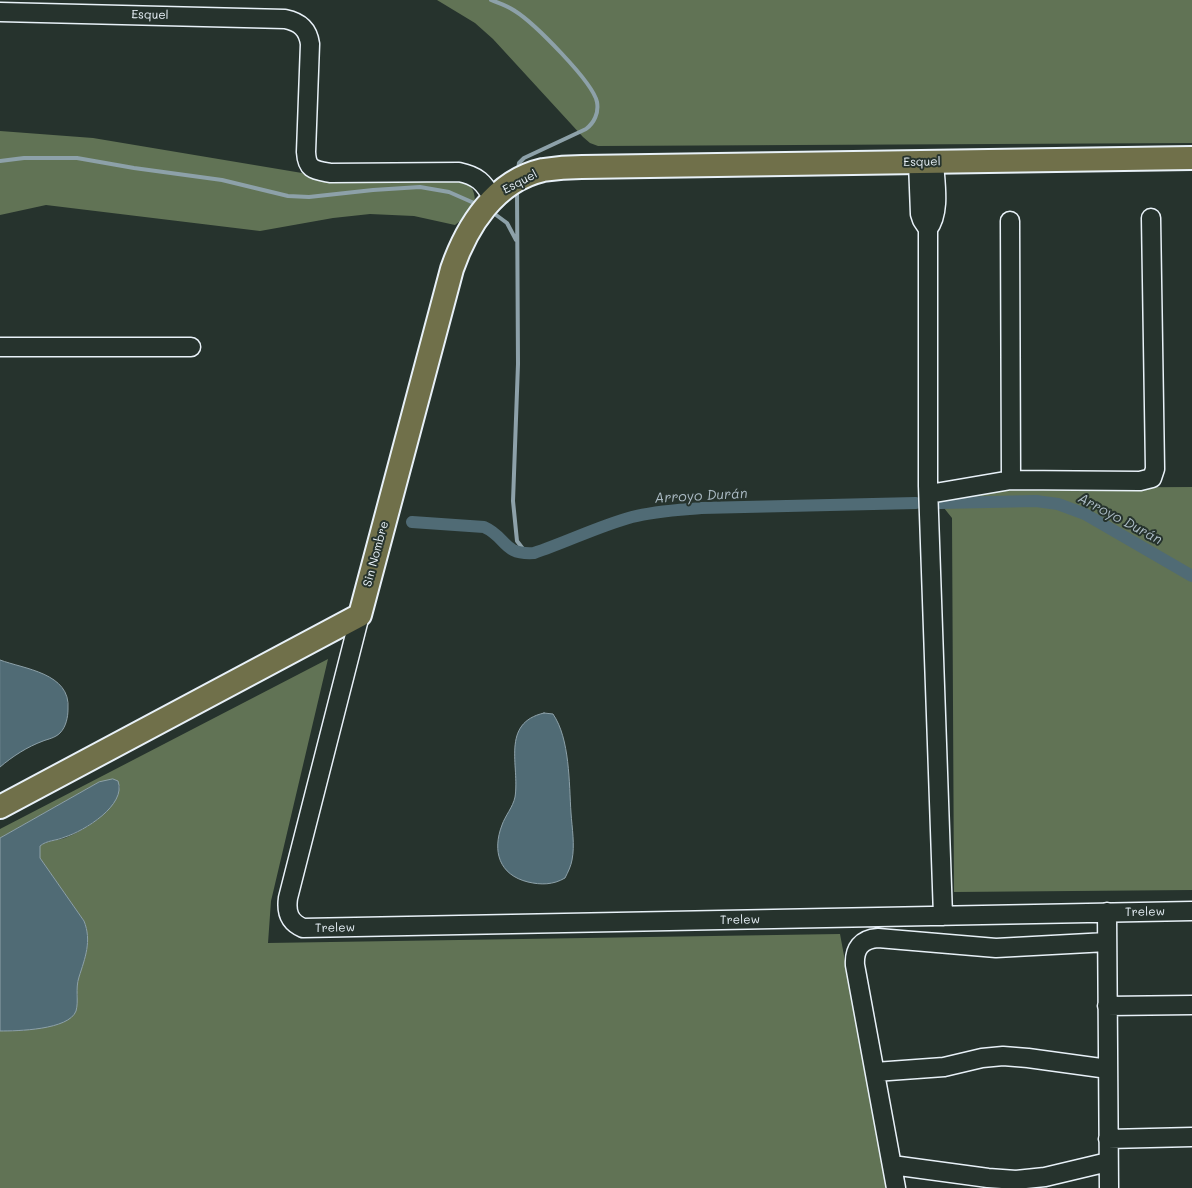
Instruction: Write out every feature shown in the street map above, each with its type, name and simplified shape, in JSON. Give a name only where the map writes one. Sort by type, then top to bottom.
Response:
[{"type":"main road","name":"Esquel","points":[[493,198],[509,186],[526,177],[542,171],[562,168],[1192,158]]},
{"type":"main road","name":"Sin Nombre","points":[[360,615],[452,269],[468,231],[493,198]]},
{"type":"main road","points":[[0,807],[360,615]]},
{"type":"street","name":"Esquel","points":[[0,12],[285,19],[296,21],[304,27],[309,35],[306,152],[309,165],[313,169],[330,173],[458,172],[470,174],[480,180],[493,198]]},
{"type":"street","points":[[926,162],[935,212],[928,229],[928,494],[943,916]]},
{"type":"street","points":[[928,494],[1011,480],[1140,481],[1152,478],[1154,474],[1151,218]]},
{"type":"street","points":[[1010,221],[1011,480]]},
{"type":"street","points":[[0,347],[191,347]]},
{"type":"street","name":"Sin Nombre","points":[[290,920],[288,898],[360,615]]},
{"type":"street","name":"Trelew","points":[[290,920],[296,925],[312,929],[1192,911]]},
{"type":"street","points":[[1107,912],[1109,1188]]},
{"type":"street","points":[[896,1188],[855,965],[857,948],[866,940],[878,938],[996,948],[1107,942]]},
{"type":"street","points":[[1108,1006],[1192,1005]]},
{"type":"street","points":[[875,1072],[938,1068],[982,1058],[1003,1056],[1108,1070]]},
{"type":"street","points":[[1108,1139],[1192,1137]]},
{"type":"street","points":[[892,1165],[1016,1180],[1045,1177],[1108,1162]]},
{"type":"green space","points":[[437,0],[1192,0],[1192,143],[598,146],[590,143],[583,137],[493,39],[475,23]]},
{"type":"green space","points":[[0,131],[93,138],[302,173],[316,177],[451,178],[467,183],[470,186],[475,197],[474,205],[469,214],[455,225],[414,216],[370,214],[333,218],[260,231],[46,205],[0,215]]},
{"type":"green space","points":[[1192,487],[1192,890],[954,892],[952,518],[940,503],[1011,488]]},
{"type":"green space","points":[[328,659],[271,901],[268,943],[840,934],[887,1188],[0,1188],[0,1031],[20,1031],[58,1024],[77,1000],[77,985],[86,954],[88,939],[84,921],[40,858],[40,846],[82,830],[99,818],[113,803],[120,786],[99,782],[0,838],[0,829]]},
{"type":"water","points":[[0,660],[44,674],[54,680],[62,687],[67,697],[68,709],[65,725],[58,735],[26,749],[0,767]]},
{"type":"water","points":[[544,713],[553,714],[559,724],[566,748],[573,848],[572,862],[565,878],[556,882],[542,884],[518,879],[510,874],[500,861],[498,844],[502,825],[515,797],[515,747],[517,736],[522,726],[530,718]]},
{"type":"water","points":[[113,779],[118,781],[119,790],[116,799],[102,816],[73,834],[40,846],[40,858],[84,921],[86,928],[88,942],[78,981],[76,1011],[64,1022],[53,1026],[30,1030],[0,1031],[0,838],[99,782]]},
{"type":"waterway","points":[[491,0],[515,11],[548,40],[585,81],[597,102],[595,117],[586,129],[524,158],[519,163],[518,169]]},
{"type":"waterway","points":[[0,161],[24,158],[77,158],[222,180],[288,196],[309,197],[420,187],[449,192],[474,203]]},
{"type":"waterway","points":[[517,191],[518,364],[513,501],[517,541],[527,554]]},
{"type":"waterway","points":[[492,212],[507,223],[516,240]]},
{"type":"waterway","name":"Arroyo Durán","points":[[940,503],[1036,501],[1058,504],[1085,514],[1192,576]]},
{"type":"waterway","name":"Arroyo Durán","points":[[412,522],[484,527],[510,548],[524,553],[534,553],[595,529],[641,515],[658,512],[701,508],[916,503]]}]
